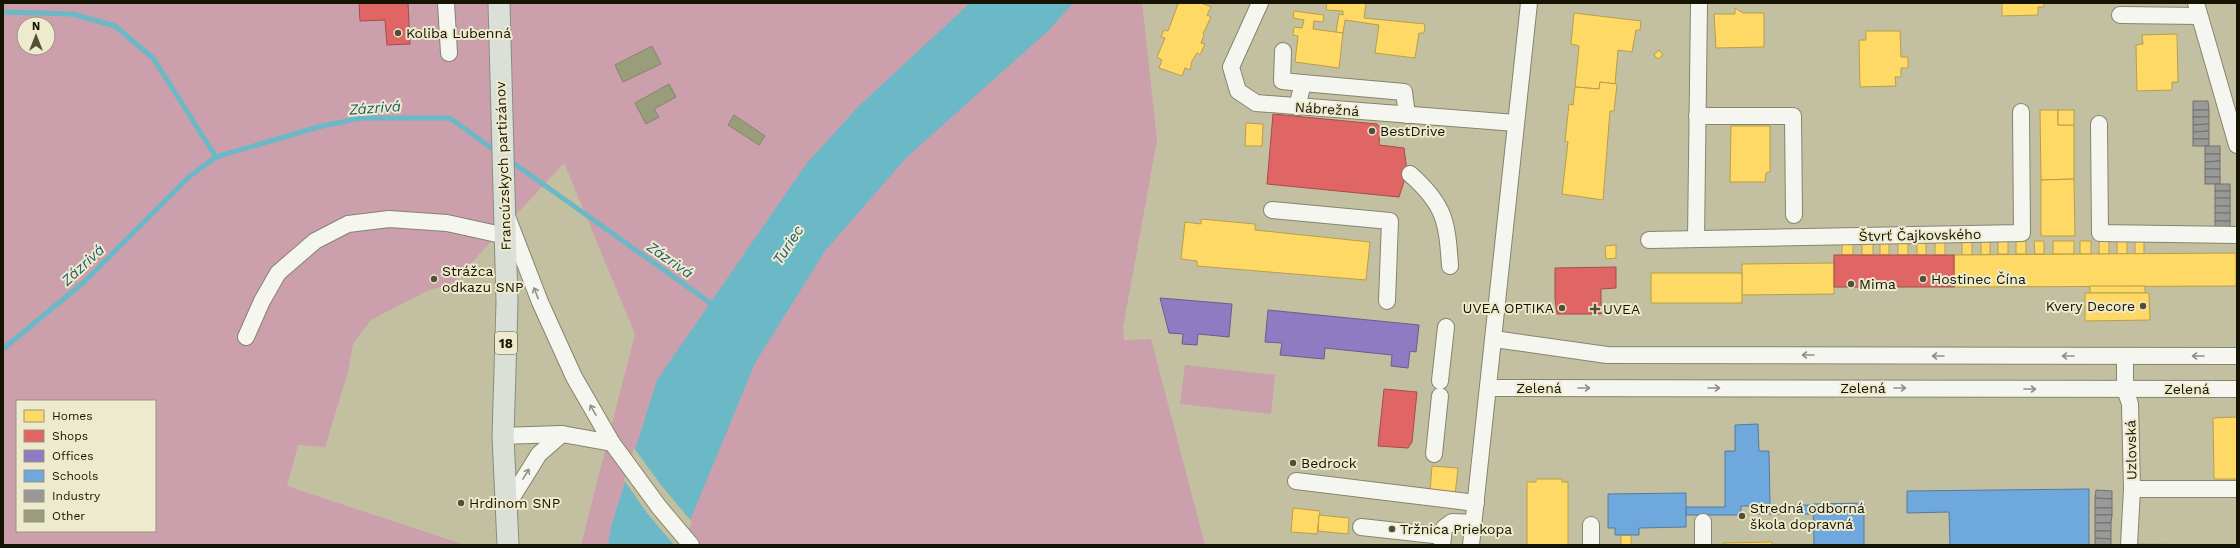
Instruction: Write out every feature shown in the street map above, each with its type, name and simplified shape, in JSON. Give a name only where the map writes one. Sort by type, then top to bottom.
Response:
[{"type":"main road","name":"Francúzskych partizánov","points":[[499,3],[507,303],[503,436],[508,545]]},
{"type":"street","points":[[446,3],[449,53]]},
{"type":"street","name":"Nábrežná","points":[[1260,3],[1231,67],[1238,91],[1256,103],[1516,123]]},
{"type":"street","points":[[1471,545],[1529,3]]},
{"type":"street","points":[[1696,239],[1699,3]]},
{"type":"street","points":[[2120,16],[2198,10],[2237,145]]},
{"type":"street","points":[[1283,52],[1282,81],[1404,92],[1407,115]]},
{"type":"street","points":[[1297,107],[1303,83]]},
{"type":"street","name":"Štvrť Čajkovského","points":[[1649,240],[2022,233],[2021,112]]},
{"type":"street","points":[[1697,116],[1793,116],[1794,215]]},
{"type":"street","points":[[2099,124],[2100,233],[2237,234]]},
{"type":"street","points":[[1410,174],[1436,200],[1444,217],[1450,266]]},
{"type":"street","points":[[1272,210],[1390,221],[1387,301]]},
{"type":"street","points":[[505,212],[540,302],[574,377],[612,443],[659,507],[691,545]]},
{"type":"street","points":[[246,337],[262,301],[278,273],[315,241],[348,224],[389,219],[447,223],[506,236]]},
{"type":"street","points":[[1434,454],[1446,327]]},
{"type":"street","points":[[1494,339],[1607,355],[2237,356]]},
{"type":"street","name":"Uzlovská","points":[[2125,356],[2125,389],[2130,404],[2132,489],[2128,545]]},
{"type":"street","name":"Zelená","points":[[1489,388],[2237,389]]},
{"type":"street","points":[[503,436],[562,434],[612,443]]},
{"type":"street","points":[[506,507],[539,454],[562,434]]},
{"type":"street","points":[[1296,481],[1476,503]]},
{"type":"street","points":[[2132,489],[2237,489]]},
{"type":"street","points":[[1361,527],[1443,541],[1444,528],[1452,522],[1474,523]]},
{"type":"street","points":[[1703,522],[1703,545]]},
{"type":"street","points":[[1590,525],[1591,545]]},
{"type":"shaded area","points":[[3,3],[1142,3],[1157,140],[1123,328],[1124,340],[1151,339],[1205,545],[581,545],[635,334],[564,163],[452,284],[429,290],[371,320],[353,344],[348,372],[325,447],[298,445],[287,486],[465,545],[3,545]]},
{"type":"shaded area","points":[[1185,365],[1275,375],[1271,414],[1180,404]]},
{"type":"water","name":"Turiec","points":[[970,3],[1073,3],[1050,29],[906,158],[825,251],[755,363],[680,545],[608,545],[611,527],[657,380],[807,163],[858,107]]},
{"type":"pier","points":[[634,448],[661,485],[692,522],[682,545],[674,545],[647,513],[624,480]]},
{"type":"building: Homes","points":[[1201,3],[1211,7],[1207,15],[1211,17],[1203,34],[1201,43],[1205,44],[1200,55],[1197,53],[1192,61],[1190,70],[1185,68],[1182,76],[1159,68],[1162,60],[1157,57],[1165,38],[1161,37],[1164,30],[1168,31],[1178,4]]},
{"type":"building: Homes","points":[[1327,3],[1366,3],[1364,18],[1425,24],[1424,33],[1419,33],[1415,58],[1375,53],[1379,25],[1345,20],[1343,33],[1336,32],[1339,14],[1343,15],[1343,11],[1326,10]]},
{"type":"building: Homes","points":[[2002,3],[2044,3],[2044,7],[2038,7],[2038,15],[2002,16]]},
{"type":"building: Homes","points":[[1735,8],[1743,13],[1764,13],[1764,47],[1716,48],[1714,14],[1735,14]]},
{"type":"building: Homes","points":[[1294,11],[1324,15],[1323,22],[1314,21],[1313,29],[1343,33],[1339,68],[1295,62],[1298,36],[1293,35],[1294,27],[1302,28],[1304,20],[1293,18]]},
{"type":"building: Homes","points":[[1574,13],[1641,21],[1640,30],[1636,30],[1632,52],[1618,50],[1615,84],[1600,82],[1599,89],[1575,87],[1579,46],[1571,44]]},
{"type":"building: Homes","points":[[1866,31],[1900,31],[1901,57],[1908,57],[1908,68],[1901,68],[1901,77],[1895,77],[1896,86],[1860,87],[1859,40],[1866,40]]},
{"type":"building: Homes","points":[[2177,34],[2178,82],[2172,82],[2172,90],[2137,91],[2136,45],[2143,44],[2142,35]]},
{"type":"building: Homes","points":[[1659,50],[1663,55],[1658,59],[1654,55]]},
{"type":"building: Homes","points":[[1600,82],[1617,84],[1614,111],[1610,111],[1603,200],[1562,194],[1568,142],[1565,141],[1569,104],[1573,105],[1575,87],[1599,89]]},
{"type":"building: Homes","points":[[2040,110],[2058,110],[2058,125],[2074,125],[2074,179],[2041,180]]},
{"type":"building: Homes","points":[[2058,110],[2074,110],[2074,125],[2058,125]]},
{"type":"building: Homes","points":[[1246,123],[1263,124],[1262,146],[1245,146]]},
{"type":"building: Homes","points":[[1731,126],[1770,126],[1770,172],[1766,173],[1765,182],[1730,182]]},
{"type":"building: Homes","points":[[2074,179],[2075,236],[2041,236],[2041,180]]},
{"type":"building: Homes","points":[[1201,219],[1255,224],[1255,230],[1370,242],[1366,280],[1197,266],[1197,261],[1181,259],[1185,222],[1201,224]]},
{"type":"building: Homes","points":[[2117,240],[2127,240],[2127,254],[2117,254]]},
{"type":"building: Homes","points":[[2135,240],[2144,240],[2144,254],[2135,254]]},
{"type":"building: Homes","points":[[1917,241],[1926,241],[1926,255],[1917,255]]},
{"type":"building: Homes","points":[[1935,241],[1945,241],[1945,255],[1935,255]]},
{"type":"building: Homes","points":[[1962,241],[1972,241],[1972,255],[1962,255]]},
{"type":"building: Homes","points":[[1981,241],[1990,241],[1990,254],[1981,255]]},
{"type":"building: Homes","points":[[1998,241],[2008,241],[2008,254],[1998,254]]},
{"type":"building: Homes","points":[[2016,241],[2026,241],[2026,254],[2016,254]]},
{"type":"building: Homes","points":[[2034,241],[2044,241],[2044,254],[2035,254]]},
{"type":"building: Homes","points":[[2053,241],[2074,241],[2074,254],[2053,254]]},
{"type":"building: Homes","points":[[2080,241],[2091,241],[2091,254],[2080,254]]},
{"type":"building: Homes","points":[[2099,241],[2109,241],[2109,254],[2099,254]]},
{"type":"building: Homes","points":[[1842,242],[1853,242],[1853,255],[1842,255]]},
{"type":"building: Homes","points":[[1862,242],[1873,242],[1873,255],[1862,255]]},
{"type":"building: Homes","points":[[1880,242],[1889,242],[1889,255],[1880,255]]},
{"type":"building: Homes","points":[[1898,242],[1908,242],[1908,255],[1898,255]]},
{"type":"building: Homes","points":[[1616,245],[1616,258],[1606,259],[1605,246]]},
{"type":"building: Homes","points":[[2236,253],[2236,286],[1954,287],[1954,255]]},
{"type":"building: Homes","points":[[1834,263],[1834,294],[1742,295],[1742,264]]},
{"type":"building: Homes","points":[[1651,273],[1742,273],[1742,303],[1651,303]]},
{"type":"building: Homes","points":[[2090,286],[2145,286],[2145,293],[2090,293]]},
{"type":"building: Homes","points":[[2085,293],[2149,293],[2150,320],[2085,321]]},
{"type":"building: Homes","points":[[2237,417],[2237,479],[2214,479],[2213,418]]},
{"type":"building: Homes","points":[[1432,466],[1458,468],[1455,495],[1430,492]]},
{"type":"building: Homes","points":[[1536,479],[1562,479],[1562,482],[1568,482],[1568,545],[1527,545],[1527,482],[1536,482]]},
{"type":"building: Homes","points":[[1293,508],[1320,511],[1317,534],[1291,532]]},
{"type":"building: Homes","points":[[1319,515],[1349,518],[1348,534],[1318,531]]},
{"type":"building: Homes","points":[[1621,535],[1631,535],[1631,545],[1621,545]]},
{"type":"building: Homes","points":[[1772,542],[1772,545],[1723,545],[1723,543]]},
{"type":"building: Homes","points":[[2137,544],[2214,545],[2137,545]]},
{"type":"building: Shops","name":"Koliba Lubenná","points":[[359,3],[408,3],[410,44],[387,45],[385,20],[360,21]]},
{"type":"building: Shops","points":[[1273,114],[1377,124],[1380,127],[1379,145],[1404,148],[1407,172],[1399,197],[1267,184]]},
{"type":"building: Shops","points":[[1834,255],[1954,255],[1954,287],[1834,287]]},
{"type":"building: Shops","points":[[1616,267],[1616,288],[1601,289],[1601,314],[1557,314],[1555,299],[1555,268]]},
{"type":"building: Shops","points":[[1384,389],[1417,392],[1412,442],[1408,448],[1378,446]]},
{"type":"building: Offices","points":[[1160,298],[1232,304],[1229,337],[1198,334],[1197,345],[1182,344],[1183,334],[1169,333]]},
{"type":"building: Offices","points":[[1268,310],[1419,325],[1416,352],[1410,351],[1408,368],[1391,366],[1392,355],[1325,348],[1324,359],[1280,355],[1282,343],[1265,342]]},
{"type":"building: Schools","points":[[1758,424],[1759,451],[1769,451],[1770,506],[1813,505],[1813,514],[1752,514],[1752,506],[1741,506],[1741,515],[1686,515],[1686,507],[1725,507],[1725,451],[1735,451],[1735,425]]},
{"type":"building: Schools","points":[[2089,489],[2089,545],[1950,545],[1949,512],[1907,513],[1907,491]]},
{"type":"building: Schools","points":[[1686,493],[1686,527],[1639,528],[1639,535],[1615,535],[1615,528],[1608,528],[1608,494]]},
{"type":"building: Schools","points":[[1864,503],[1864,545],[1814,545],[1813,504]]},
{"type":"building: Industry","points":[[2193,101],[2208,101],[2209,110],[2193,110]]},
{"type":"building: Industry","points":[[2193,110],[2209,110],[2209,117],[2193,117]]},
{"type":"building: Industry","points":[[2193,117],[2209,117],[2209,124],[2193,125]]},
{"type":"building: Industry","points":[[2209,124],[2209,131],[2193,132],[2193,125]]},
{"type":"building: Industry","points":[[2209,131],[2209,139],[2193,139],[2193,132]]},
{"type":"building: Industry","points":[[2193,139],[2209,139],[2209,146],[2193,146]]},
{"type":"building: Industry","points":[[2205,146],[2220,146],[2220,154],[2205,154]]},
{"type":"building: Industry","points":[[2205,154],[2220,154],[2220,161],[2205,162]]},
{"type":"building: Industry","points":[[2220,161],[2220,169],[2205,169],[2205,162]]},
{"type":"building: Industry","points":[[2205,169],[2220,169],[2220,177],[2205,177]]},
{"type":"building: Industry","points":[[2205,177],[2220,177],[2220,184],[2205,184]]},
{"type":"building: Industry","points":[[2215,184],[2230,184],[2230,191],[2215,191]]},
{"type":"building: Industry","points":[[2215,191],[2230,191],[2230,198],[2215,198]]},
{"type":"building: Industry","points":[[2215,198],[2230,198],[2230,206],[2215,206]]},
{"type":"building: Industry","points":[[2215,206],[2230,206],[2230,213],[2215,213]]},
{"type":"building: Industry","points":[[2215,213],[2230,213],[2230,221],[2215,221]]},
{"type":"building: Industry","points":[[2215,221],[2230,221],[2230,229],[2215,229]]},
{"type":"building: Industry","points":[[2096,490],[2112,491],[2112,499],[2095,498]]},
{"type":"building: Industry","points":[[2095,498],[2112,499],[2112,508],[2095,508]]},
{"type":"building: Industry","points":[[2095,508],[2112,508],[2112,515],[2095,515]]},
{"type":"building: Industry","points":[[2095,515],[2112,515],[2111,523],[2095,523]]},
{"type":"building: Industry","points":[[2095,523],[2111,523],[2111,531],[2095,531]]},
{"type":"building: Industry","points":[[2095,531],[2111,531],[2111,539],[2095,538]]},
{"type":"building: Industry","points":[[2095,538],[2111,539],[2111,545],[2095,545]]},
{"type":"building: Other","points":[[652,46],[661,64],[623,82],[615,65]]},
{"type":"building: Other","points":[[669,84],[676,97],[654,109],[659,117],[646,124],[635,103]]},
{"type":"building: Other","points":[[734,115],[765,136],[759,145],[728,125]]},
{"type":"waterway","points":[[3,12],[72,14],[115,26],[153,58],[216,157]]},
{"type":"waterway","name":"Zázrivá","points":[[3,349],[84,282],[190,176],[216,157],[318,127],[361,118],[450,118],[497,152]]},
{"type":"waterway","name":"Zázrivá","points":[[509,160],[716,307]]},
{"type":"place","name":"Koliba Lubenná","points":[[398,33]]},
{"type":"place","name":"BestDrive","points":[[1372,131]]},
{"type":"place","name":"Strážca odkazu SNP","points":[[434,279]]},
{"type":"place","name":"Hostinec Čína","points":[[1923,279]]},
{"type":"place","name":"Mima","points":[[1851,284]]},
{"type":"place","name":"Kvery Decore","points":[[2143,306]]},
{"type":"place","name":"UVEA OPTIKA","points":[[1562,308]]},
{"type":"place","name":"UVEA","points":[[1595,309]]},
{"type":"place","name":"Bedrock","points":[[1293,463]]},
{"type":"place","name":"Hrdinom SNP","points":[[461,503]]},
{"type":"place","name":"Stredná odborná škola dopravná","points":[[1742,516]]},
{"type":"place","name":"Tržnica Priekopa","points":[[1392,529]]}]
